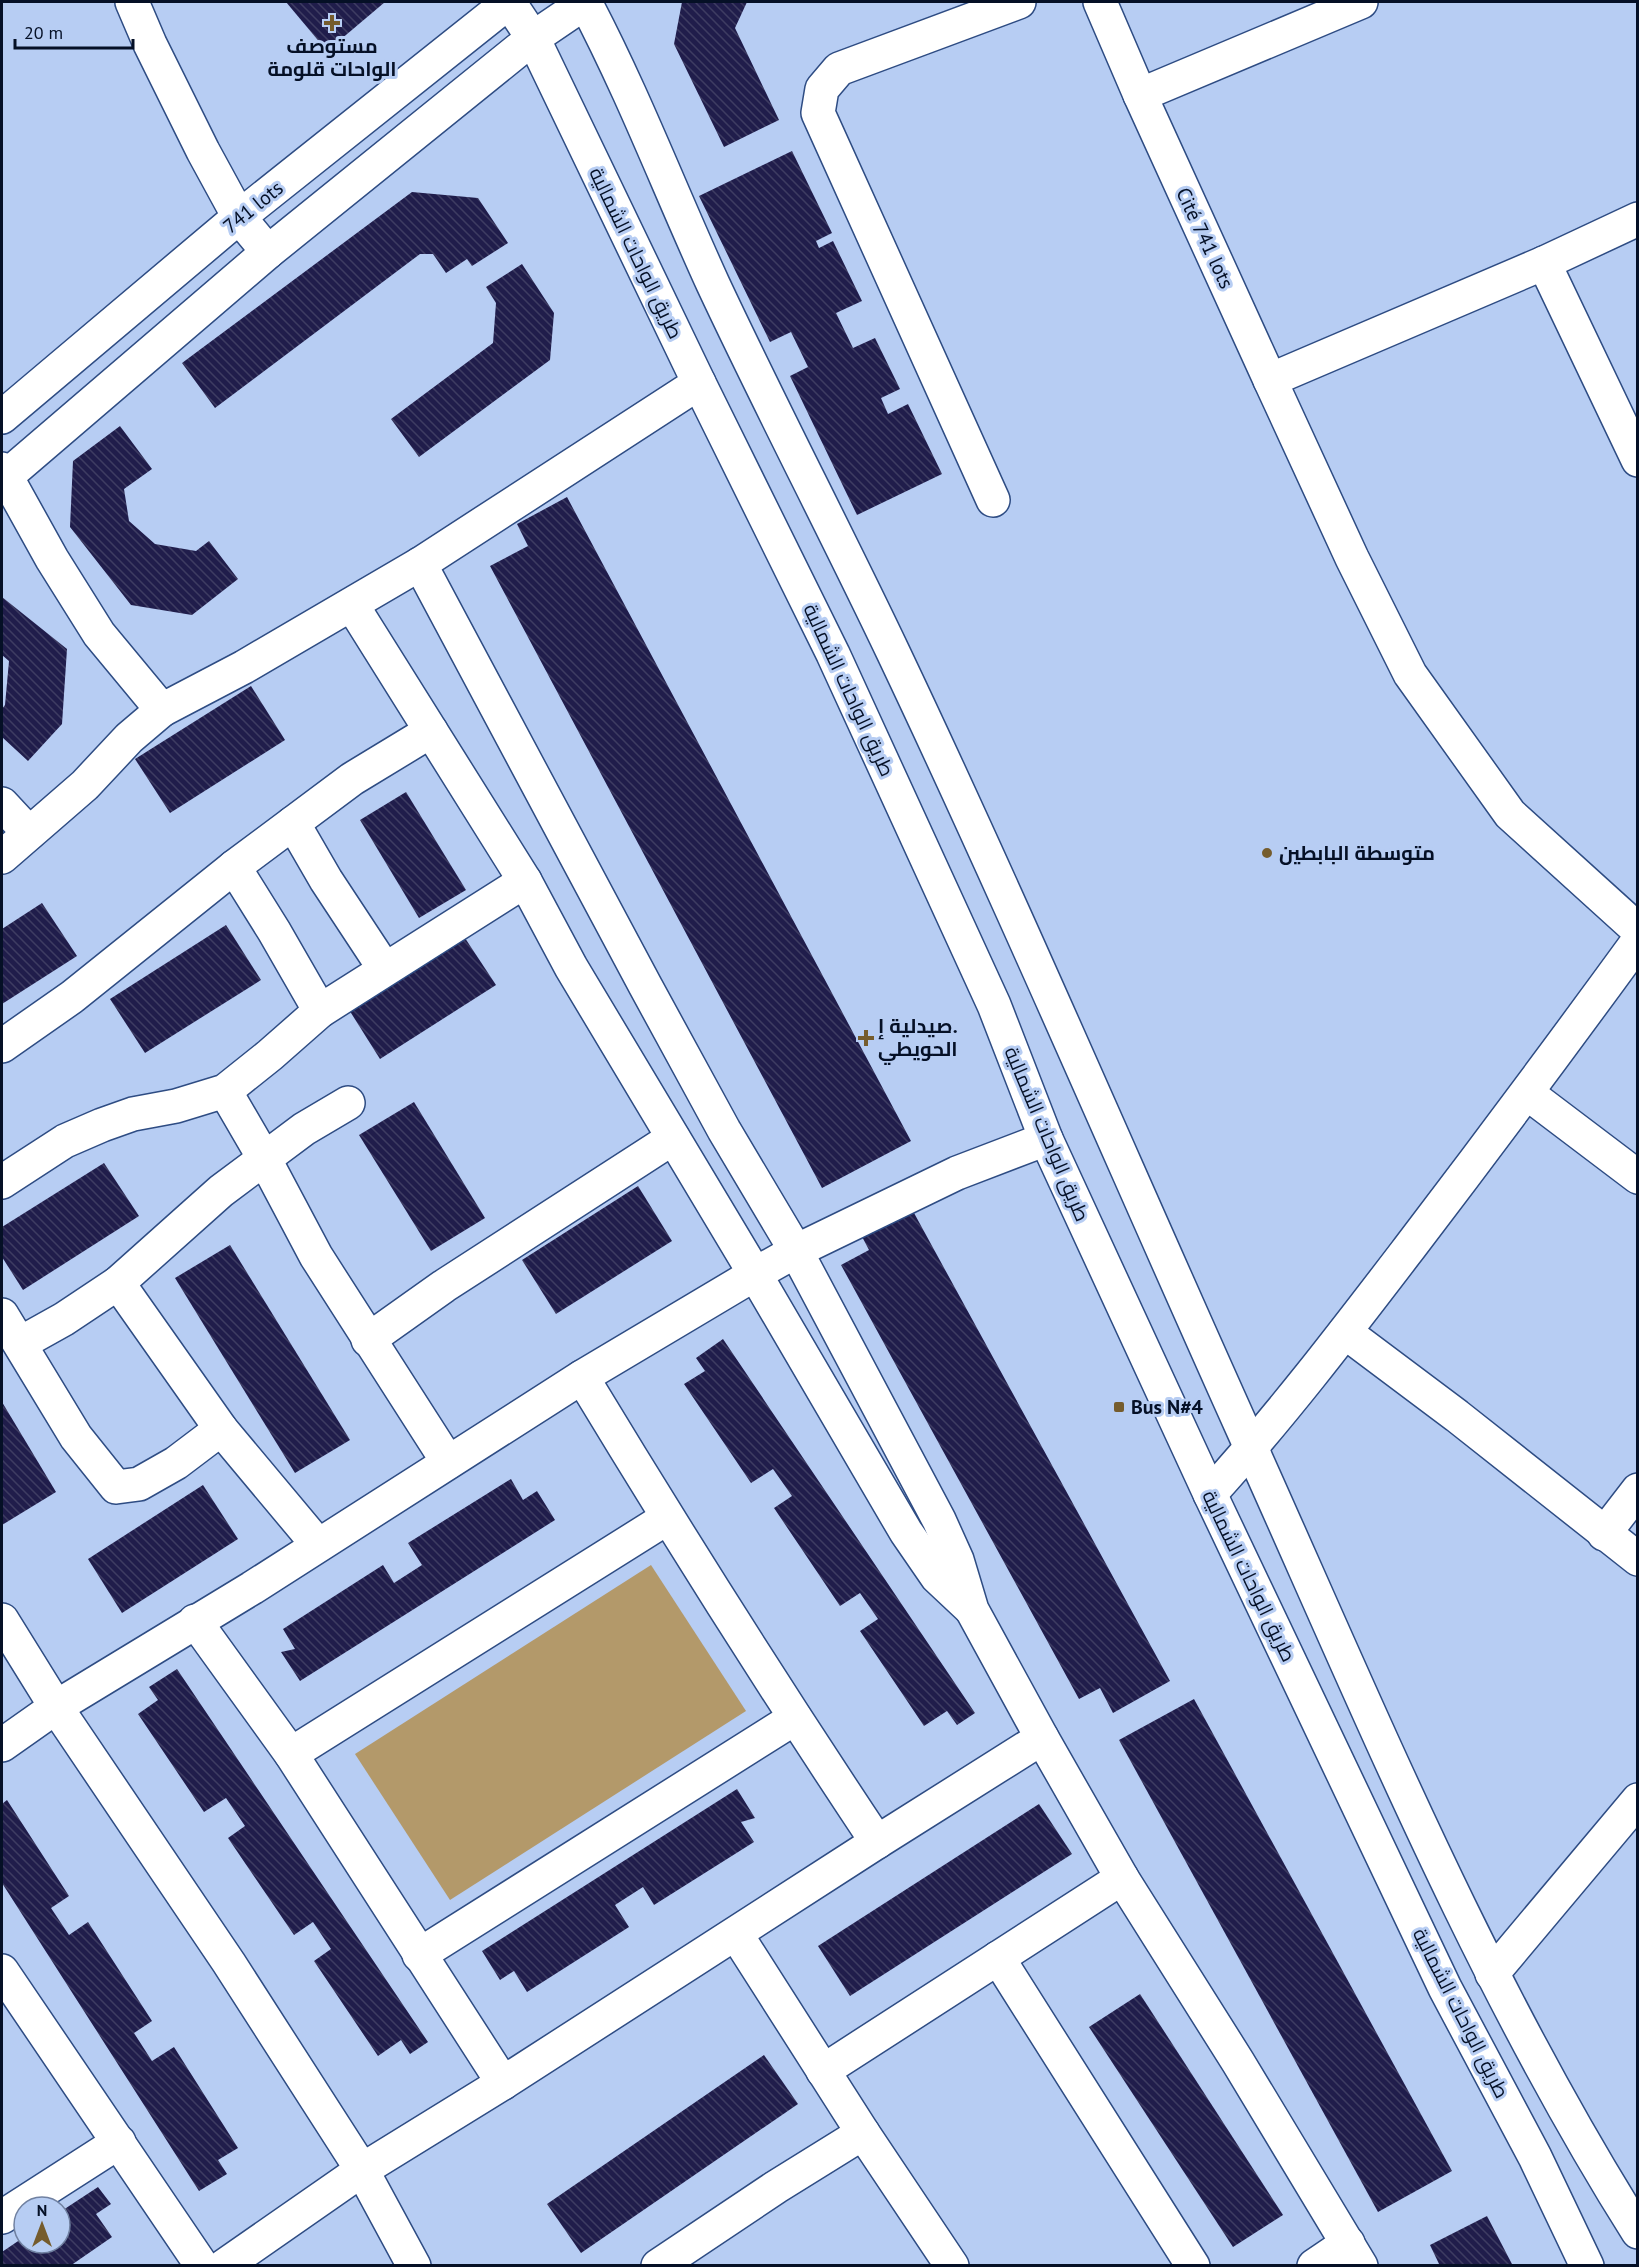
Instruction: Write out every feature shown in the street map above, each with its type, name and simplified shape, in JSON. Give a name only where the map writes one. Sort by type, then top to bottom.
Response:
[{"type":"street","points":[[132,2],[150,44],[203,151],[239,217],[268,252]]},
{"type":"street","name":"741 lots","points":[[2,417],[239,217],[509,2]]},
{"type":"street","name":"طريق الواحات الشمالية","points":[[509,2],[533,38],[699,383],[833,654],[994,1005],[1046,1139],[1210,1494],[1445,1988],[1535,2157],[1587,2265]]},
{"type":"street","points":[[162,710],[99,634],[3,475],[268,252],[533,38],[586,2],[610,50],[714,286],[891,648],[1055,1007],[1371,1720],[1492,1974],[1596,2167],[1638,2232]]},
{"type":"street","points":[[993,500],[818,113],[822,89],[839,69],[1019,2]]},
{"type":"street","name":"Cité 741 lots","points":[[1100,2],[1140,95],[1352,558],[1410,674],[1510,814],[1638,930]]},
{"type":"street","points":[[1140,95],[1361,2]]},
{"type":"street","points":[[1270,380],[1544,263],[1638,219]]},
{"type":"street","points":[[1544,263],[1638,460]]},
{"type":"street","points":[[2,857],[85,784],[129,738],[162,710],[244,667],[420,564],[699,383]]},
{"type":"street","points":[[420,564],[724,1130],[796,1251],[939,1520],[957,1560],[972,1610],[1042,1738],[1122,1878],[1238,2062],[1354,2254],[1314,2265]]},
{"type":"street","points":[[352,605],[525,881],[571,967],[756,1274],[906,1532],[937,1577],[972,1610]]},
{"type":"street","points":[[2,1046],[72,997],[234,867],[352,779],[430,731]]},
{"type":"street","points":[[2,804],[29,833]]},
{"type":"street","points":[[293,823],[326,880],[384,968]]},
{"type":"street","points":[[234,867],[320,1011]]},
{"type":"street","points":[[2,1182],[65,1141],[102,1125],[133,1114],[176,1106],[225,1091],[320,1011],[384,968],[525,881]]},
{"type":"street","points":[[1210,1494],[1252,1448],[1345,1332],[1527,1093],[1638,941]]},
{"type":"street","points":[[225,1091],[316,1256],[448,1462]]},
{"type":"street","points":[[1527,1093],[1638,1177]]},
{"type":"street","points":[[21,1343],[64,1319],[118,1283],[221,1191],[304,1129],[348,1103]]},
{"type":"street","points":[[368,1340],[444,1286],[673,1138]]},
{"type":"street","points":[[2,1745],[56,1707],[252,1588],[582,1377],[756,1274],[796,1251],[957,1173],[1046,1139]]},
{"type":"street","points":[[118,1283],[221,1429],[318,1545]]},
{"type":"street","points":[[2,1315],[76,1437],[116,1486],[139,1484],[176,1463],[221,1429]]},
{"type":"street","points":[[1345,1332],[1457,1416],[1638,1559]]},
{"type":"street","points":[[582,1377],[667,1518],[877,1842]]},
{"type":"street","points":[[1604,1534],[1638,1490]]},
{"type":"street","points":[[291,1754],[667,1518]]},
{"type":"street","points":[[2,1620],[56,1707],[229,1963],[362,2170],[414,2265]]},
{"type":"street","points":[[195,1621],[291,1754],[503,2084]]},
{"type":"street","points":[[419,1954],[795,1718]]},
{"type":"street","points":[[224,2265],[362,2170],[503,2084],[1042,1738]]},
{"type":"street","points":[[1492,1974],[1638,1800]]},
{"type":"street","points":[[823,2071],[1122,1878]]},
{"type":"street","points":[[736,1934],[863,2133],[952,2265]]},
{"type":"street","points":[[998,1958],[1193,2265]]},
{"type":"street","points":[[2,1971],[202,2265]]},
{"type":"street","points":[[658,2265],[863,2133]]},
{"type":"street","points":[[2,2217],[119,2142]]},
{"type":"shaded area","points":[[651,1565],[746,1711],[450,1900],[355,1754]]},
{"type":"building","name":"مستوصف الواحات قلومة","points":[[286,2],[385,2],[327,51]]},
{"type":"building","points":[[682,2],[747,2],[735,28],[779,120],[724,147],[674,44]]},
{"type":"building","points":[[792,151],[832,233],[816,241],[819,248],[833,241],[862,301],[836,313],[853,348],[875,338],[900,389],[881,398],[888,414],[908,404],[942,474],[857,515],[790,376],[808,367],[791,332],[770,342],[699,196]]},
{"type":"building","points":[[412,192],[478,198],[508,243],[472,266],[467,259],[446,273],[433,254],[420,254],[215,408],[182,363]]},
{"type":"building","points":[[522,264],[554,313],[550,360],[419,457],[391,419],[493,343],[496,303],[486,287]]},
{"type":"building","points":[[120,426],[152,469],[124,489],[129,521],[155,544],[196,551],[209,541],[238,579],[192,615],[131,605],[70,527],[73,461]]},
{"type":"building","points":[[567,497],[911,1141],[822,1188],[490,566],[528,546],[517,524]]},
{"type":"building","points":[[2,597],[67,649],[62,724],[28,761],[2,737],[2,709],[5,705],[9,661],[2,655]]},
{"type":"building","points":[[251,686],[285,740],[170,813],[135,759]]},
{"type":"building","points":[[406,792],[466,890],[419,918],[360,820]]},
{"type":"building","points":[[42,903],[77,956],[2,1004],[2,929]]},
{"type":"building","points":[[226,925],[261,980],[145,1053],[110,999]]},
{"type":"building","points":[[461,932],[496,985],[380,1059],[346,1005]]},
{"type":"building","points":[[414,1102],[485,1218],[431,1251],[359,1135]]},
{"type":"building","points":[[104,1163],[139,1216],[23,1290],[2,1257],[2,1227]]},
{"type":"building","points":[[638,1186],[672,1241],[556,1314],[522,1260]]},
{"type":"building","points":[[908,1202],[1170,1681],[1113,1713],[1100,1688],[1079,1699],[841,1265],[869,1250],[858,1229]]},
{"type":"building","points":[[230,1245],[350,1440],[295,1473],[175,1278]]},
{"type":"building","points":[[723,1339],[975,1713],[957,1725],[947,1711],[924,1726],[860,1631],[878,1619],[860,1593],[840,1606],[774,1508],[792,1496],[773,1469],[751,1483],[684,1384],[705,1371],[696,1358]]},
{"type":"building","points":[[2,1402],[56,1492],[2,1525]]},
{"type":"building","points":[[511,1479],[523,1500],[537,1491],[555,1520],[300,1681],[281,1652],[295,1649],[283,1629],[383,1565],[394,1583],[422,1565],[408,1543]]},
{"type":"building","points":[[203,1485],[238,1539],[122,1613],[88,1559]]},
{"type":"building","points":[[177,1669],[428,2042],[410,2054],[401,2040],[378,2056],[314,1961],[331,1949],[313,1922],[294,1935],[228,1838],[245,1826],[226,1798],[204,1812],[138,1714],[158,1700],[149,1687]]},
{"type":"building","points":[[1194,1699],[1452,2171],[1378,2212],[1119,1740]]},
{"type":"building","points":[[737,1789],[755,1818],[741,1822],[754,1842],[654,1905],[643,1887],[615,1905],[629,1927],[527,1992],[514,1971],[500,1980],[482,1951]]},
{"type":"building","points":[[7,1800],[69,1896],[51,1908],[69,1935],[88,1922],[152,2021],[134,2033],[152,2061],[174,2047],[238,2148],[218,2160],[227,2174],[199,2191],[2,1883],[2,1804]]},
{"type":"building","points":[[1039,1804],[1072,1854],[850,1996],[818,1946]]},
{"type":"building","points":[[1140,1994],[1283,2215],[1233,2247],[1089,2027]]},
{"type":"building","points":[[764,2055],[798,2104],[581,2253],[547,2204]]},
{"type":"building","points":[[98,2187],[111,2204],[96,2214],[112,2237],[70,2266],[2,2266],[2,2252],[12,2245],[12,2255],[72,2255],[72,2204]]},
{"type":"building","points":[[1487,2216],[1513,2266],[1440,2266],[1430,2245]]},
{"type":"place","name":"مستوصف الواحات قلومة","points":[[332,23]]},
{"type":"place","name":"متوسطة البابطين","points":[[1267,853]]},
{"type":"place","name":"صيدلية إ. الحويطي","points":[[866,1038]]},
{"type":"place","name":"Bus N#4","points":[[1119,1407]]}]
